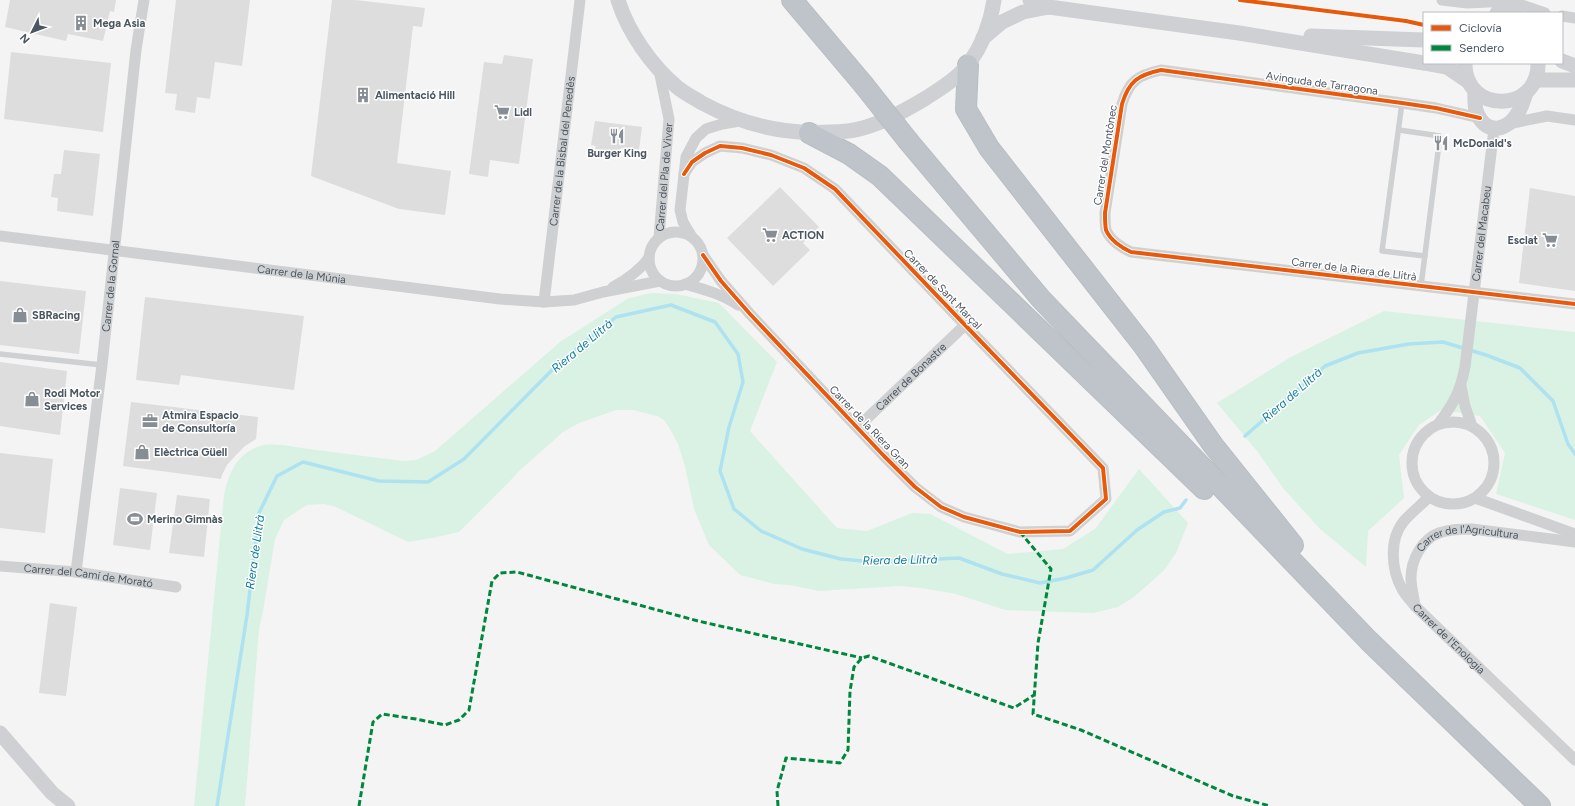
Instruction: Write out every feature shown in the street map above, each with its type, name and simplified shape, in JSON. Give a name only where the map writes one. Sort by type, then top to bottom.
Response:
[{"type":"highway","points":[[792,0],[1041,299],[1369,641],[1540,806]]},
{"type":"highway","points":[[968,65],[966,109],[989,148],[1143,345],[1213,445],[1289,541],[1356,610],[1369,641]]},
{"type":"highway","points":[[808,134],[849,154],[880,176],[1185,469],[1342,627],[1369,641]]},
{"type":"street","name":"Carrer de la Gornal","points":[[76,572],[102,365],[136,50],[144,0]]},
{"type":"street","name":"Carrer de la Bisbal del Penedès","points":[[544,302],[580,0]]},
{"type":"street","points":[[618,0],[632,31],[659,70],[678,88],[717,111],[740,121],[785,132],[808,134],[863,128],[910,108],[935,92],[968,65],[989,21],[994,0]]},
{"type":"street","points":[[1030,0],[1049,7],[1239,33],[1423,63]]},
{"type":"street","points":[[1442,0],[1467,3],[1512,5],[1541,12]]},
{"type":"street","points":[[1499,12],[1512,5]]},
{"type":"street","points":[[982,38],[1002,22],[1023,12],[1049,7]]},
{"type":"street","points":[[1563,16],[1575,18]]},
{"type":"street","points":[[1239,33],[1423,40]]},
{"type":"street","points":[[1563,61],[1575,66]]},
{"type":"street","points":[[1432,64],[1447,66],[1489,100],[1500,102],[1511,101],[1526,93]]},
{"type":"street","points":[[1465,64],[1466,73],[1472,86],[1475,105],[1480,118],[1485,124],[1501,126],[1547,116],[1575,120]]},
{"type":"street","points":[[1501,126],[1520,110],[1526,93],[1535,80],[1538,64]]},
{"type":"street","name":"Carrer del Pla de Viver","points":[[659,70],[670,118],[659,237]]},
{"type":"street","name":"Avinguda de Tarragona","points":[[1161,70],[1436,108],[1480,118]]},
{"type":"street","name":"Carrer del Montònec","points":[[1131,252],[1122,248],[1115,242],[1106,230],[1105,213],[1122,104],[1126,90],[1135,80],[1149,73],[1161,70]]},
{"type":"street","points":[[1535,80],[1575,80]]},
{"type":"street","name":"Carrer del Pla de Viver","points":[[692,237],[683,222],[680,210],[686,157],[696,138],[706,129],[722,124],[740,121]]},
{"type":"street","name":"Carrer del Macabeu","points":[[1439,424],[1452,405],[1461,386],[1465,367],[1473,292],[1501,126]]},
{"type":"street","name":"Carrer de Sant Marçal","points":[[684,174],[692,162],[705,153],[720,146],[742,148],[771,155],[804,168],[835,189],[1103,468],[1106,499],[1070,531]]},
{"type":"street","points":[[672,232],[682,232],[692,237],[699,244],[703,255],[702,266],[698,276],[691,282],[680,286],[660,281],[652,272],[649,263],[649,252],[653,243],[659,237],[672,232]]},
{"type":"street","name":"Carrer de la Múnia","points":[[0,236],[500,299],[544,302],[574,300],[604,292],[660,281]]},
{"type":"street","name":"Carrer de la Riera de Llitrà","points":[[1131,252],[1575,304]]},
{"type":"street","name":"Carrer de la Riera Gran","points":[[703,255],[721,281],[750,314],[915,487],[941,507],[964,517],[1020,532],[1070,531]]},
{"type":"street","name":"Carrer de la Múnia","points":[[604,292],[626,280],[640,270],[649,258]]},
{"type":"street","name":"Carrer de la Riera Gran","points":[[685,284],[708,290],[730,300],[750,314]]},
{"type":"street","name":"Carrer de Bonastre","points":[[858,427],[965,325]]},
{"type":"street","name":"Carrer del Macabeu","points":[[1461,386],[1465,406],[1472,426]]},
{"type":"street","points":[[1450,421],[1461,422],[1472,426],[1481,432],[1488,441],[1492,450],[1494,461],[1490,482],[1475,498],[1464,503],[1452,504],[1440,502],[1429,497],[1420,488],[1413,476],[1411,464],[1413,451],[1419,439],[1428,430],[1439,424],[1450,421]]},
{"type":"street","name":"Carrer de l'Enologia","points":[[1429,497],[1404,521],[1397,533],[1393,548],[1396,575],[1402,589],[1415,606],[1575,760]]},
{"type":"street","name":"Carrer de l'Agricultura","points":[[1475,498],[1575,534]]},
{"type":"street","name":"Carrer de l'Agricultura","points":[[1415,606],[1411,577],[1415,557],[1424,543],[1437,533],[1456,529],[1472,529],[1575,542]]},
{"type":"street","name":"Carrer del Camí de Morató","points":[[0,566],[76,572],[176,587]]},
{"type":"street","points":[[0,733],[52,793],[68,806]]},
{"type":"lane","points":[[1402,103],[1382,251],[1425,256]]},
{"type":"lane","points":[[1398,130],[1440,136],[1421,286]]},
{"type":"lane","points":[[0,354],[102,365]]},
{"type":"green space","points":[[650,293],[676,294],[719,303],[777,362],[750,431],[837,528],[867,531],[912,513],[930,514],[1008,554],[1063,549],[1095,529],[1139,469],[1188,523],[1176,553],[1165,569],[1134,597],[1118,607],[1093,613],[1005,610],[956,594],[900,586],[819,591],[790,585],[774,584],[740,575],[709,545],[694,509],[685,466],[678,444],[664,420],[657,416],[633,410],[616,410],[579,423],[563,432],[518,472],[459,532],[408,542],[336,507],[324,504],[307,505],[284,520],[275,539],[259,629],[245,806],[194,806],[224,495],[228,479],[239,459],[260,446],[271,444],[403,461],[416,460],[435,451],[560,342],[627,299]]},
{"type":"green space","points":[[1384,311],[1575,332],[1575,520],[1496,494],[1505,453],[1480,416],[1441,410],[1419,425],[1399,455],[1404,498],[1368,531],[1366,567],[1320,529],[1283,488],[1257,451],[1217,403],[1289,358]]},
{"type":"building","points":[[10,0],[116,0],[114,12],[110,11],[103,41],[68,34],[66,41],[5,27]]},
{"type":"building","points":[[176,0],[250,0],[242,66],[215,62],[210,99],[197,97],[195,113],[175,110],[177,94],[165,93]]},
{"type":"building","name":"Alimentació Hill","points":[[332,0],[355,0],[425,8],[422,27],[413,26],[397,163],[451,171],[445,215],[399,209],[311,176]]},
{"type":"building","points":[[11,52],[111,63],[103,132],[4,119]]},
{"type":"building","name":"Lidl","points":[[504,55],[533,59],[519,164],[490,160],[488,177],[469,174],[484,62],[502,64]]},
{"type":"building","name":"Burger King","points":[[595,121],[642,127],[639,150],[621,148],[620,151],[614,150],[613,152],[595,149],[596,146],[591,145]]},
{"type":"building","points":[[64,150],[100,154],[93,216],[57,211],[58,198],[51,197],[54,174],[61,174]]},
{"type":"building","name":"ACTION","points":[[780,187],[819,227],[803,243],[810,250],[773,286],[727,238]]},
{"type":"building","name":"Esclat","points":[[1530,188],[1575,196],[1575,291],[1519,283]]},
{"type":"building","points":[[0,281],[86,291],[79,354],[0,345]]},
{"type":"building","points":[[145,297],[304,316],[294,390],[181,375],[179,385],[136,380]]},
{"type":"building","name":"Rodi Motor Services","points":[[0,362],[67,371],[60,435],[0,426]]},
{"type":"building","points":[[131,402],[258,417],[256,439],[245,446],[227,465],[221,479],[123,466]]},
{"type":"building","points":[[0,453],[53,459],[45,533],[0,528]]},
{"type":"building","name":"Merino Gimnàs","points":[[120,488],[157,493],[150,550],[113,545]]},
{"type":"building","points":[[177,495],[210,499],[204,557],[169,553]]},
{"type":"building","points":[[50,603],[77,607],[66,696],[39,693]]},
{"type":"waterway","name":"Riera de Llitrà","points":[[217,806],[247,615],[259,513],[277,476],[303,462],[379,481],[428,482],[464,459],[559,363],[616,317],[671,305],[715,322],[738,354],[743,382],[729,427],[720,471],[734,509],[761,531],[802,549],[841,559],[874,562],[959,558],[1002,574],[1040,583],[1066,578],[1093,570],[1137,530],[1164,512],[1180,508],[1186,500]]},
{"type":"waterway","name":"Riera de Llitrà","points":[[1245,436],[1325,366],[1358,353],[1409,344],[1443,342],[1486,355],[1520,368],[1553,401],[1568,444],[1575,454]]},
{"type":"marked path","points":[[1020,532],[1051,569],[1038,643],[1033,714],[1081,730],[1233,796],[1270,806]]},
{"type":"marked path","points":[[359,806],[373,722],[382,714],[445,725],[459,720],[469,710],[492,581],[500,573],[517,572],[698,621],[862,658]]},
{"type":"marked path","points":[[778,806],[777,791],[786,758],[840,763],[848,750],[850,691],[854,667],[862,658],[869,656],[1014,708],[1034,695]]},
{"type":"cycle path","points":[[1240,0],[1406,21],[1423,25]]},
{"type":"cycle path","points":[[1480,118],[1436,108],[1161,70],[1146,74],[1131,84],[1122,104],[1105,213],[1106,230],[1110,237],[1131,252],[1575,304]]},
{"type":"cycle path","points":[[684,174],[692,162],[705,153],[720,146],[742,148],[771,155],[804,168],[835,189],[1103,468],[1106,499],[1070,531],[1020,532],[964,517],[941,507],[915,487],[884,456],[750,314],[721,281],[703,255]]},
{"type":"place","name":"Mega Asia","points":[[81,23]]},
{"type":"place","name":"Alimentació Hill","points":[[363,95]]},
{"type":"place","name":"Lidl","points":[[502,112]]},
{"type":"place","name":"Burger King","points":[[617,136]]},
{"type":"place","name":"McDonald's","points":[[1441,143]]},
{"type":"place","name":"ACTION","points":[[770,235]]},
{"type":"place","name":"Esclat","points":[[1550,240]]},
{"type":"place","name":"SBRacing","points":[[20,315]]},
{"type":"place","name":"Rodi Motor Services","points":[[32,399]]},
{"type":"place","name":"Atmira Espacio de Consultoría","points":[[150,421]]},
{"type":"place","name":"Elèctrica Güell","points":[[142,452]]},
{"type":"place","name":"Merino Gimnàs","points":[[135,519]]}]
